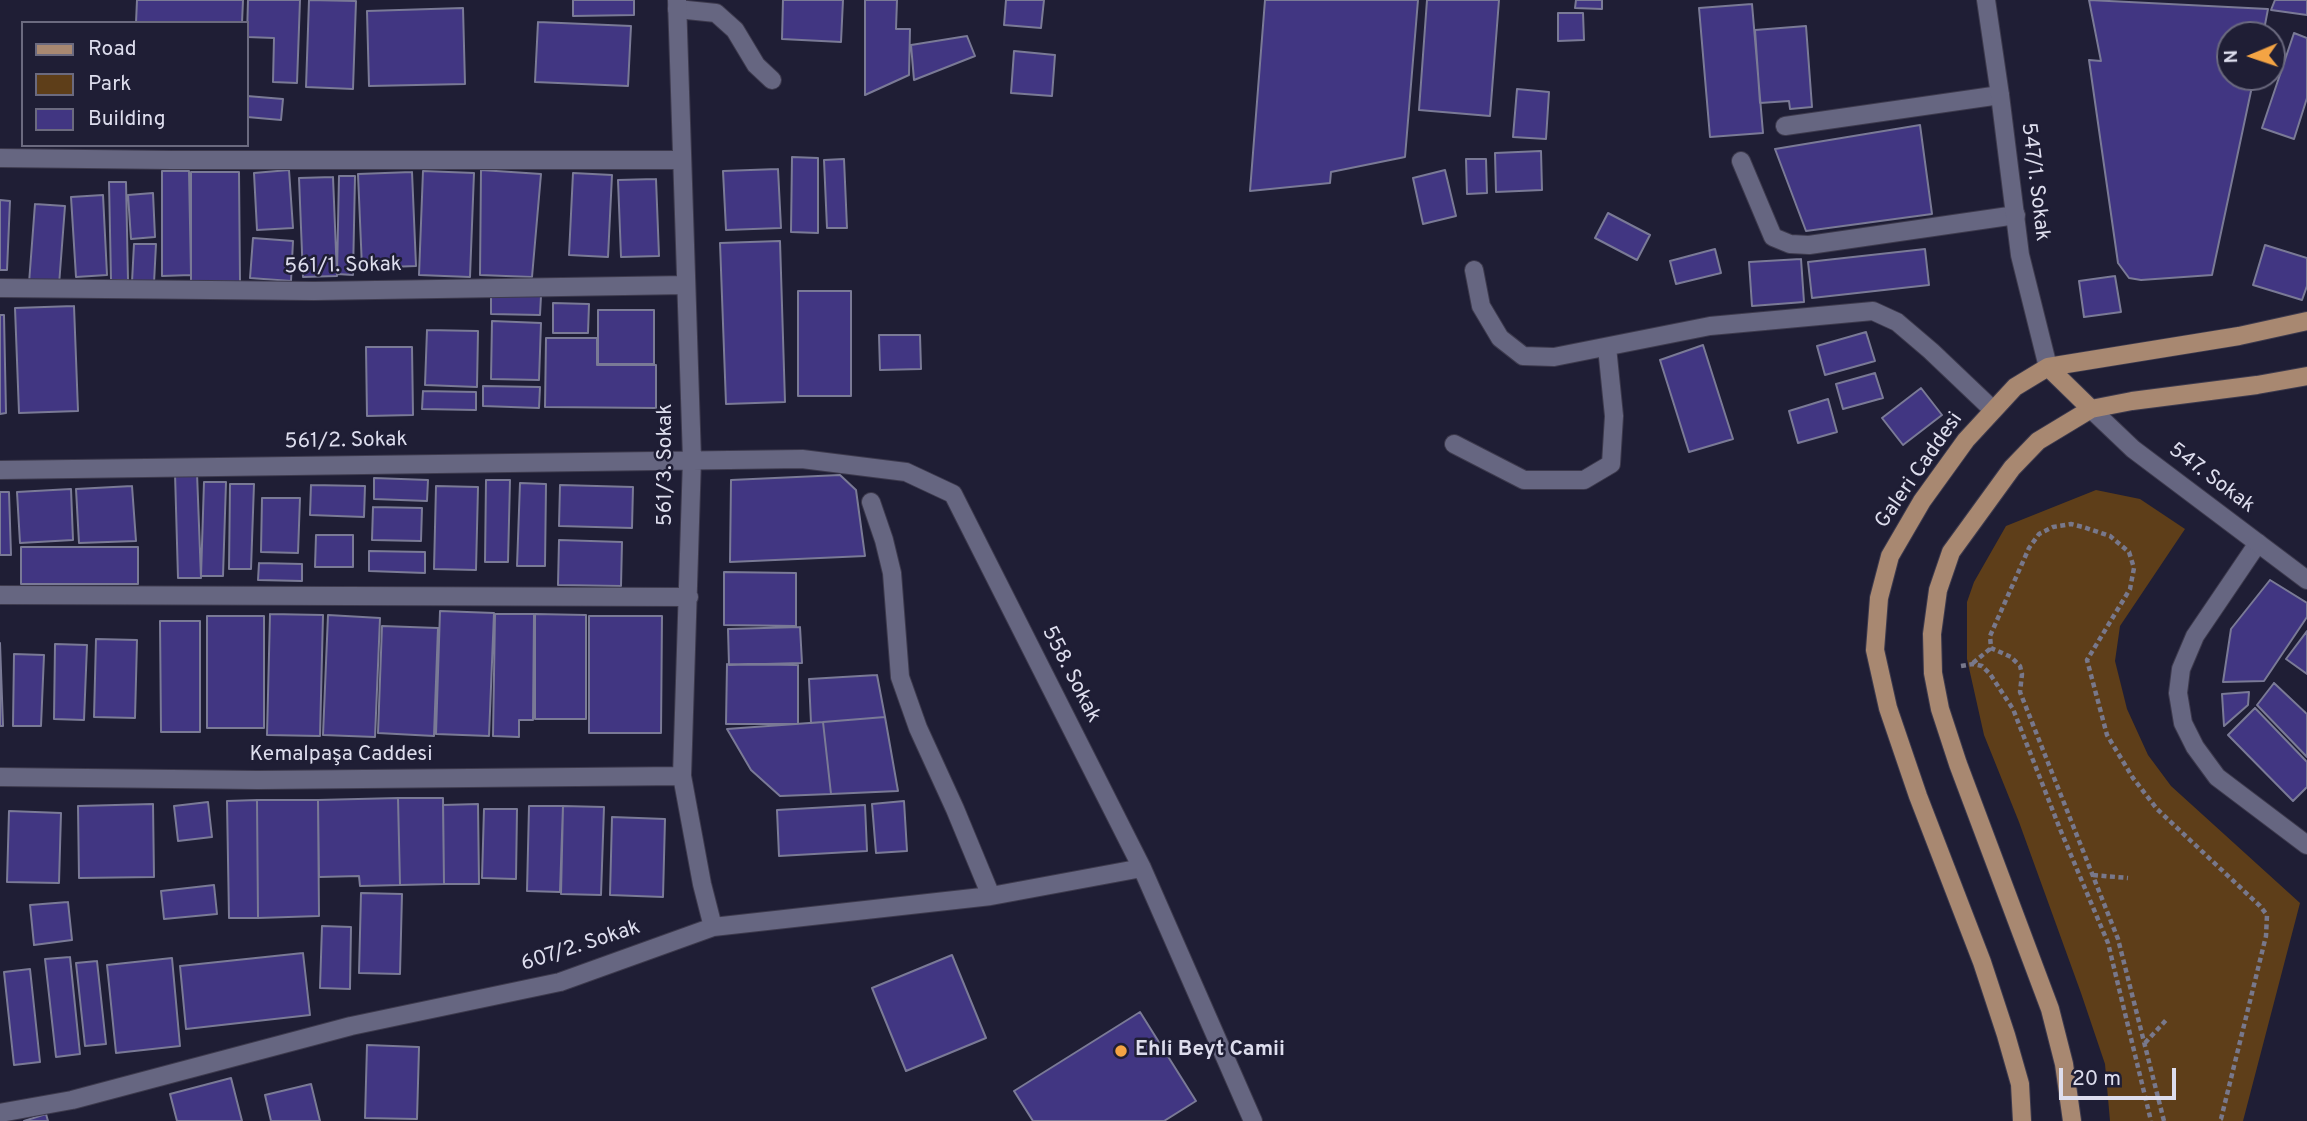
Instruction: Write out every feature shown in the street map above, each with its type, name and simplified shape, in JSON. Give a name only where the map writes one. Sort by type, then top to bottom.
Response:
[{"type":"main road","name":"Galeri Caddesi","points":[[2022,1121],[2020,1084],[2006,1035],[1982,961],[1892,721],[1875,650],[1880,598],[1890,556],[1929,491],[1966,440],[2015,387],[2049,367],[2239,337],[2307,321]]},
{"type":"main road","points":[[2049,367],[2091,409]]},
{"type":"main road","points":[[2072,1121],[2064,1064],[2049,1009],[1940,709],[1933,673],[1932,634],[1938,590],[1951,552],[2012,468],[2038,441],[2091,409],[2132,401],[2257,386],[2307,376]]},
{"type":"street","name":"547/1. Sokak","points":[[1986,0],[2020,255],[2049,367]]},
{"type":"street","points":[[677,4],[716,13],[735,30],[756,65],[772,80]]},
{"type":"street","name":"561/3. Sokak","points":[[677,4],[692,459],[682,776],[702,884],[713,927]]},
{"type":"street","points":[[1785,125],[2000,95]]},
{"type":"street","points":[[0,158],[682,160]]},
{"type":"street","points":[[1741,162],[1773,237],[1790,244],[1809,245],[2016,215]]},
{"type":"street","points":[[1474,270],[1481,306],[1500,338],[1523,356],[1555,358],[1710,326],[1873,312],[1897,322],[1993,410]]},
{"type":"street","name":"561/1. Sokak","points":[[0,288],[314,291],[686,285]]},
{"type":"street","points":[[1454,444],[1524,480],[1584,480],[1611,464],[1614,416],[1607,347]]},
{"type":"street","name":"547. Sokak","points":[[2091,409],[2133,449],[2307,580]]},
{"type":"street","name":"561/2. Sokak","points":[[0,470],[692,459]]},
{"type":"street","name":"558. Sokak","points":[[692,459],[802,459],[869,467],[906,472],[953,494],[1142,868],[1253,1121]]},
{"type":"street","points":[[870,502],[884,540],[892,573],[900,677],[918,728],[991,895]]},
{"type":"street","points":[[2258,543],[2195,636],[2181,669],[2178,692],[2181,713],[2195,747],[2217,777],[2307,845]]},
{"type":"street","points":[[0,595],[689,597]]},
{"type":"street","name":"Kemalpaşa Caddesi","points":[[0,777],[272,780],[682,776]]},
{"type":"street","name":"607/2. Sokak","points":[[0,1113],[72,1100],[351,1026],[560,982],[713,927],[991,895],[1142,868]]},
{"type":"path","points":[[1992,648],[1990,636],[2029,548],[2039,534],[2053,527],[2071,524],[2109,536],[2129,552],[2134,568],[2130,589],[2087,660],[2107,735],[2133,778],[2157,809],[2267,915],[2266,936],[2221,1119],[2218,1121]]},
{"type":"path","points":[[1933,673],[1973,664],[1992,648]]},
{"type":"path","points":[[1992,648],[2011,657],[2020,666],[2020,692],[2118,939],[2164,1121]]},
{"type":"path","points":[[1973,664],[1990,674],[2013,709],[2108,943],[2151,1121]]},
{"type":"path","points":[[2093,875],[2128,878]]},
{"type":"path","points":[[2145,1043],[2168,1018]]},
{"type":"green space","points":[[2096,490],[2140,499],[2185,529],[2120,626],[2115,661],[2127,709],[2148,755],[2171,786],[2300,903],[2243,1121],[2110,1121],[2105,1064],[2019,822],[1984,735],[1967,659],[1967,602],[1974,582],[2006,526]]},
{"type":"building","points":[[137,0],[243,0],[242,21],[136,21]]},
{"type":"building","points":[[248,0],[300,0],[297,83],[273,82],[274,38],[248,37]]},
{"type":"building","points":[[309,0],[356,1],[353,89],[306,87]]},
{"type":"building","points":[[573,0],[634,0],[634,15],[573,16]]},
{"type":"building","points":[[783,0],[843,0],[841,42],[782,39]]},
{"type":"building","points":[[865,0],[897,0],[896,29],[910,29],[909,75],[865,95]]},
{"type":"building","points":[[1006,0],[1044,0],[1041,28],[1004,25]]},
{"type":"building","points":[[1265,0],[1418,0],[1405,157],[1331,172],[1330,183],[1250,191]]},
{"type":"building","points":[[1427,0],[1499,0],[1490,116],[1419,110]]},
{"type":"building","points":[[1576,0],[1602,0],[1602,9],[1575,8]]},
{"type":"building","points":[[2089,0],[2268,9],[2266,21],[2216,21],[2216,91],[2251,91],[2212,275],[2141,280],[2129,278],[2118,263],[2089,60],[2101,61]]},
{"type":"building","points":[[2275,0],[2307,0],[2307,15],[2271,10]]},
{"type":"building","points":[[1752,4],[1763,133],[1710,137],[1699,8]]},
{"type":"building","points":[[463,8],[465,84],[369,86],[367,11]]},
{"type":"building","points":[[1558,13],[1583,13],[1584,40],[1558,41]]},
{"type":"building","points":[[538,22],[631,26],[628,86],[535,82]]},
{"type":"building","points":[[1806,26],[1812,107],[1790,109],[1789,101],[1760,103],[1755,30]]},
{"type":"building","points":[[2294,33],[2307,38],[2307,98],[2294,139],[2262,128],[2274,91],[2286,91],[2286,57]]},
{"type":"building","points":[[967,36],[975,56],[914,80],[911,45]]},
{"type":"building","points":[[1014,51],[1055,55],[1052,96],[1011,93]]},
{"type":"building","points":[[1517,89],[1549,92],[1546,139],[1513,137]]},
{"type":"building","points":[[248,96],[283,99],[281,120],[248,117]]},
{"type":"building","points":[[1920,125],[1932,214],[1806,231],[1775,149]]},
{"type":"building","points":[[1541,151],[1542,190],[1496,192],[1495,153]]},
{"type":"building","points":[[792,157],[818,158],[818,233],[791,232]]},
{"type":"building","points":[[844,159],[847,228],[827,228],[824,160]]},
{"type":"building","points":[[1466,159],[1486,159],[1487,193],[1467,194]]},
{"type":"building","points":[[778,169],[781,228],[726,230],[723,171]]},
{"type":"building","points":[[289,170],[293,228],[257,230],[254,173]]},
{"type":"building","points":[[481,170],[541,174],[532,277],[480,275]]},
{"type":"building","points":[[1445,170],[1456,216],[1423,224],[1413,178]]},
{"type":"building","points":[[162,171],[189,171],[191,275],[162,276]]},
{"type":"building","points":[[423,171],[474,173],[470,277],[419,275]]},
{"type":"building","points":[[191,172],[239,172],[240,282],[191,281]]},
{"type":"building","points":[[412,172],[416,266],[362,268],[358,174]]},
{"type":"building","points":[[573,173],[612,175],[608,257],[569,255]]},
{"type":"building","points":[[339,176],[355,176],[353,275],[337,274]]},
{"type":"building","points":[[333,177],[337,276],[303,277],[299,178]]},
{"type":"building","points":[[656,179],[659,256],[621,257],[618,180]]},
{"type":"building","points":[[109,182],[126,182],[128,280],[111,280]]},
{"type":"building","points":[[153,193],[155,237],[131,239],[128,195]]},
{"type":"building","points":[[103,195],[107,275],[76,277],[71,197]]},
{"type":"building","points":[[0,200],[10,201],[7,270],[0,270]]},
{"type":"building","points":[[35,204],[65,206],[59,285],[29,283]]},
{"type":"building","points":[[1608,213],[1650,235],[1637,260],[1595,238]]},
{"type":"building","points":[[253,238],[293,241],[291,281],[250,278]]},
{"type":"building","points":[[780,241],[785,402],[726,404],[720,243]]},
{"type":"building","points":[[134,244],[156,244],[154,283],[132,282]]},
{"type":"building","points":[[2265,245],[2307,258],[2307,286],[2302,300],[2253,285]]},
{"type":"building","points":[[1715,249],[1721,273],[1676,284],[1670,261]]},
{"type":"building","points":[[1925,249],[1929,285],[1812,298],[1808,262]]},
{"type":"building","points":[[1801,259],[1804,302],[1752,306],[1749,262]]},
{"type":"building","points":[[2115,276],[2121,312],[2084,317],[2079,281]]},
{"type":"building","points":[[798,291],[851,291],[851,396],[798,396]]},
{"type":"building","points":[[491,295],[541,296],[540,315],[491,314]]},
{"type":"building","points":[[553,303],[589,304],[588,333],[553,333]]},
{"type":"building","points":[[74,306],[78,411],[19,413],[15,308]]},
{"type":"building","points":[[598,310],[654,310],[654,364],[598,364]]},
{"type":"building","points":[[0,315],[4,315],[6,413],[0,414]]},
{"type":"building","points":[[492,321],[541,323],[539,380],[491,379]]},
{"type":"building","points":[[427,330],[478,331],[477,387],[425,385]]},
{"type":"building","points":[[1866,332],[1875,361],[1825,375],[1817,346]]},
{"type":"building","points":[[879,335],[920,335],[921,369],[880,370]]},
{"type":"building","points":[[546,338],[597,338],[597,365],[656,365],[656,408],[545,407]]},
{"type":"building","points":[[1703,345],[1733,439],[1689,452],[1660,360]]},
{"type":"building","points":[[366,347],[412,347],[413,415],[367,416]]},
{"type":"building","points":[[1875,373],[1883,398],[1843,409],[1836,384]]},
{"type":"building","points":[[483,386],[540,387],[539,408],[483,406]]},
{"type":"building","points":[[1921,388],[1942,415],[1903,445],[1882,418]]},
{"type":"building","points":[[423,391],[476,392],[476,410],[422,409]]},
{"type":"building","points":[[1828,399],[1837,432],[1798,443],[1789,411]]},
{"type":"building","points":[[175,473],[197,473],[201,578],[178,578]]},
{"type":"building","points":[[840,475],[856,490],[865,556],[730,562],[731,480]]},
{"type":"building","points":[[374,478],[428,480],[427,501],[374,499]]},
{"type":"building","points":[[486,480],[510,480],[508,562],[485,562]]},
{"type":"building","points":[[204,482],[226,482],[223,576],[201,576]]},
{"type":"building","points":[[520,483],[546,484],[545,566],[517,566]]},
{"type":"building","points":[[230,484],[254,484],[251,569],[229,569]]},
{"type":"building","points":[[311,485],[365,486],[364,517],[310,515]]},
{"type":"building","points":[[560,485],[633,487],[632,528],[559,526]]},
{"type":"building","points":[[132,486],[136,541],[79,543],[76,489]]},
{"type":"building","points":[[436,486],[478,487],[476,570],[434,569]]},
{"type":"building","points":[[71,489],[73,540],[20,543],[17,492]]},
{"type":"building","points":[[0,492],[9,492],[11,555],[0,555]]},
{"type":"building","points":[[262,498],[300,498],[298,553],[261,552]]},
{"type":"building","points":[[373,507],[422,508],[421,541],[372,540]]},
{"type":"building","points":[[316,535],[353,535],[353,567],[315,567]]},
{"type":"building","points":[[559,540],[622,542],[621,586],[558,585]]},
{"type":"building","points":[[21,547],[138,547],[138,584],[21,584]]},
{"type":"building","points":[[369,551],[425,552],[425,573],[369,571]]},
{"type":"building","points":[[259,563],[302,564],[302,581],[258,580]]},
{"type":"building","points":[[724,572],[796,573],[796,626],[724,625]]},
{"type":"building","points":[[2270,580],[2307,603],[2307,617],[2264,681],[2223,682],[2231,629]]},
{"type":"building","points":[[440,611],[494,613],[489,736],[436,734]]},
{"type":"building","points":[[270,614],[323,615],[320,736],[267,735]]},
{"type":"building","points":[[495,614],[534,614],[533,720],[519,720],[519,737],[493,736]]},
{"type":"building","points":[[535,614],[586,615],[586,719],[535,719]]},
{"type":"building","points":[[328,615],[380,618],[375,737],[323,735]]},
{"type":"building","points":[[207,616],[264,616],[264,728],[207,728]]},
{"type":"building","points":[[589,616],[662,616],[661,733],[589,733]]},
{"type":"building","points":[[160,621],[200,621],[200,732],[161,732]]},
{"type":"building","points":[[382,626],[438,628],[434,736],[378,733]]},
{"type":"building","points":[[800,627],[802,663],[729,665],[728,629]]},
{"type":"building","points":[[2307,631],[2307,674],[2286,659]]},
{"type":"building","points":[[96,639],[137,640],[135,718],[94,717]]},
{"type":"building","points":[[0,643],[3,726],[0,726]]},
{"type":"building","points":[[55,644],[87,645],[84,720],[54,719]]},
{"type":"building","points":[[14,654],[44,655],[41,726],[13,726]]},
{"type":"building","points":[[727,664],[798,665],[798,724],[726,724]]},
{"type":"building","points":[[877,675],[885,717],[811,723],[809,679]]},
{"type":"building","points":[[2274,683],[2307,714],[2307,757],[2257,705]]},
{"type":"building","points":[[2249,692],[2248,705],[2224,726],[2222,694]]},
{"type":"building","points":[[2255,708],[2307,762],[2307,787],[2293,801],[2228,735]]},
{"type":"building","points":[[885,717],[898,791],[831,794],[823,722]]},
{"type":"building","points":[[823,722],[831,794],[780,796],[751,770],[727,729]]},
{"type":"building","points":[[398,798],[400,885],[360,886],[359,876],[319,877],[318,800]]},
{"type":"building","points":[[398,798],[443,798],[444,884],[400,885]]},
{"type":"building","points":[[257,800],[318,800],[319,916],[258,918]]},
{"type":"building","points":[[257,800],[258,918],[229,918],[227,801]]},
{"type":"building","points":[[904,801],[907,851],[876,853],[872,804]]},
{"type":"building","points":[[208,802],[212,837],[178,841],[174,806]]},
{"type":"building","points":[[153,804],[154,877],[79,878],[78,806]]},
{"type":"building","points":[[478,804],[479,884],[444,884],[443,805]]},
{"type":"building","points":[[865,805],[867,851],[779,856],[777,810]]},
{"type":"building","points":[[529,806],[563,806],[560,892],[527,891]]},
{"type":"building","points":[[563,806],[604,807],[601,895],[561,894]]},
{"type":"building","points":[[484,809],[517,809],[516,879],[482,878]]},
{"type":"building","points":[[9,811],[61,813],[59,883],[7,882]]},
{"type":"building","points":[[612,817],[665,819],[663,897],[610,895]]},
{"type":"building","points":[[214,885],[217,914],[164,919],[161,891]]},
{"type":"building","points":[[361,893],[402,894],[400,974],[359,973]]},
{"type":"building","points":[[68,902],[72,940],[34,945],[30,905]]},
{"type":"building","points":[[322,926],[351,927],[350,989],[320,988]]},
{"type":"building","points":[[303,953],[310,1015],[186,1029],[180,966]]},
{"type":"building","points":[[952,955],[986,1038],[906,1071],[872,988]]},
{"type":"building","points":[[70,957],[80,1054],[56,1057],[45,959]]},
{"type":"building","points":[[172,958],[180,1046],[116,1053],[107,965]]},
{"type":"building","points":[[97,961],[106,1044],[85,1046],[76,963]]},
{"type":"building","points":[[30,969],[40,1062],[14,1065],[4,972]]},
{"type":"building","name":"Ehli Beyt Camii","points":[[1140,1012],[1196,1101],[1164,1121],[1033,1121],[1014,1091]]},
{"type":"building","points":[[367,1045],[419,1047],[417,1119],[365,1118]]},
{"type":"building","points":[[231,1078],[242,1121],[177,1121],[170,1094]]},
{"type":"building","points":[[311,1084],[320,1121],[271,1121],[265,1095]]},
{"type":"building","points":[[46,1114],[48,1121],[24,1121]]},
{"type":"place","name":"Ehli Beyt Camii","points":[[1121,1051]]}]
